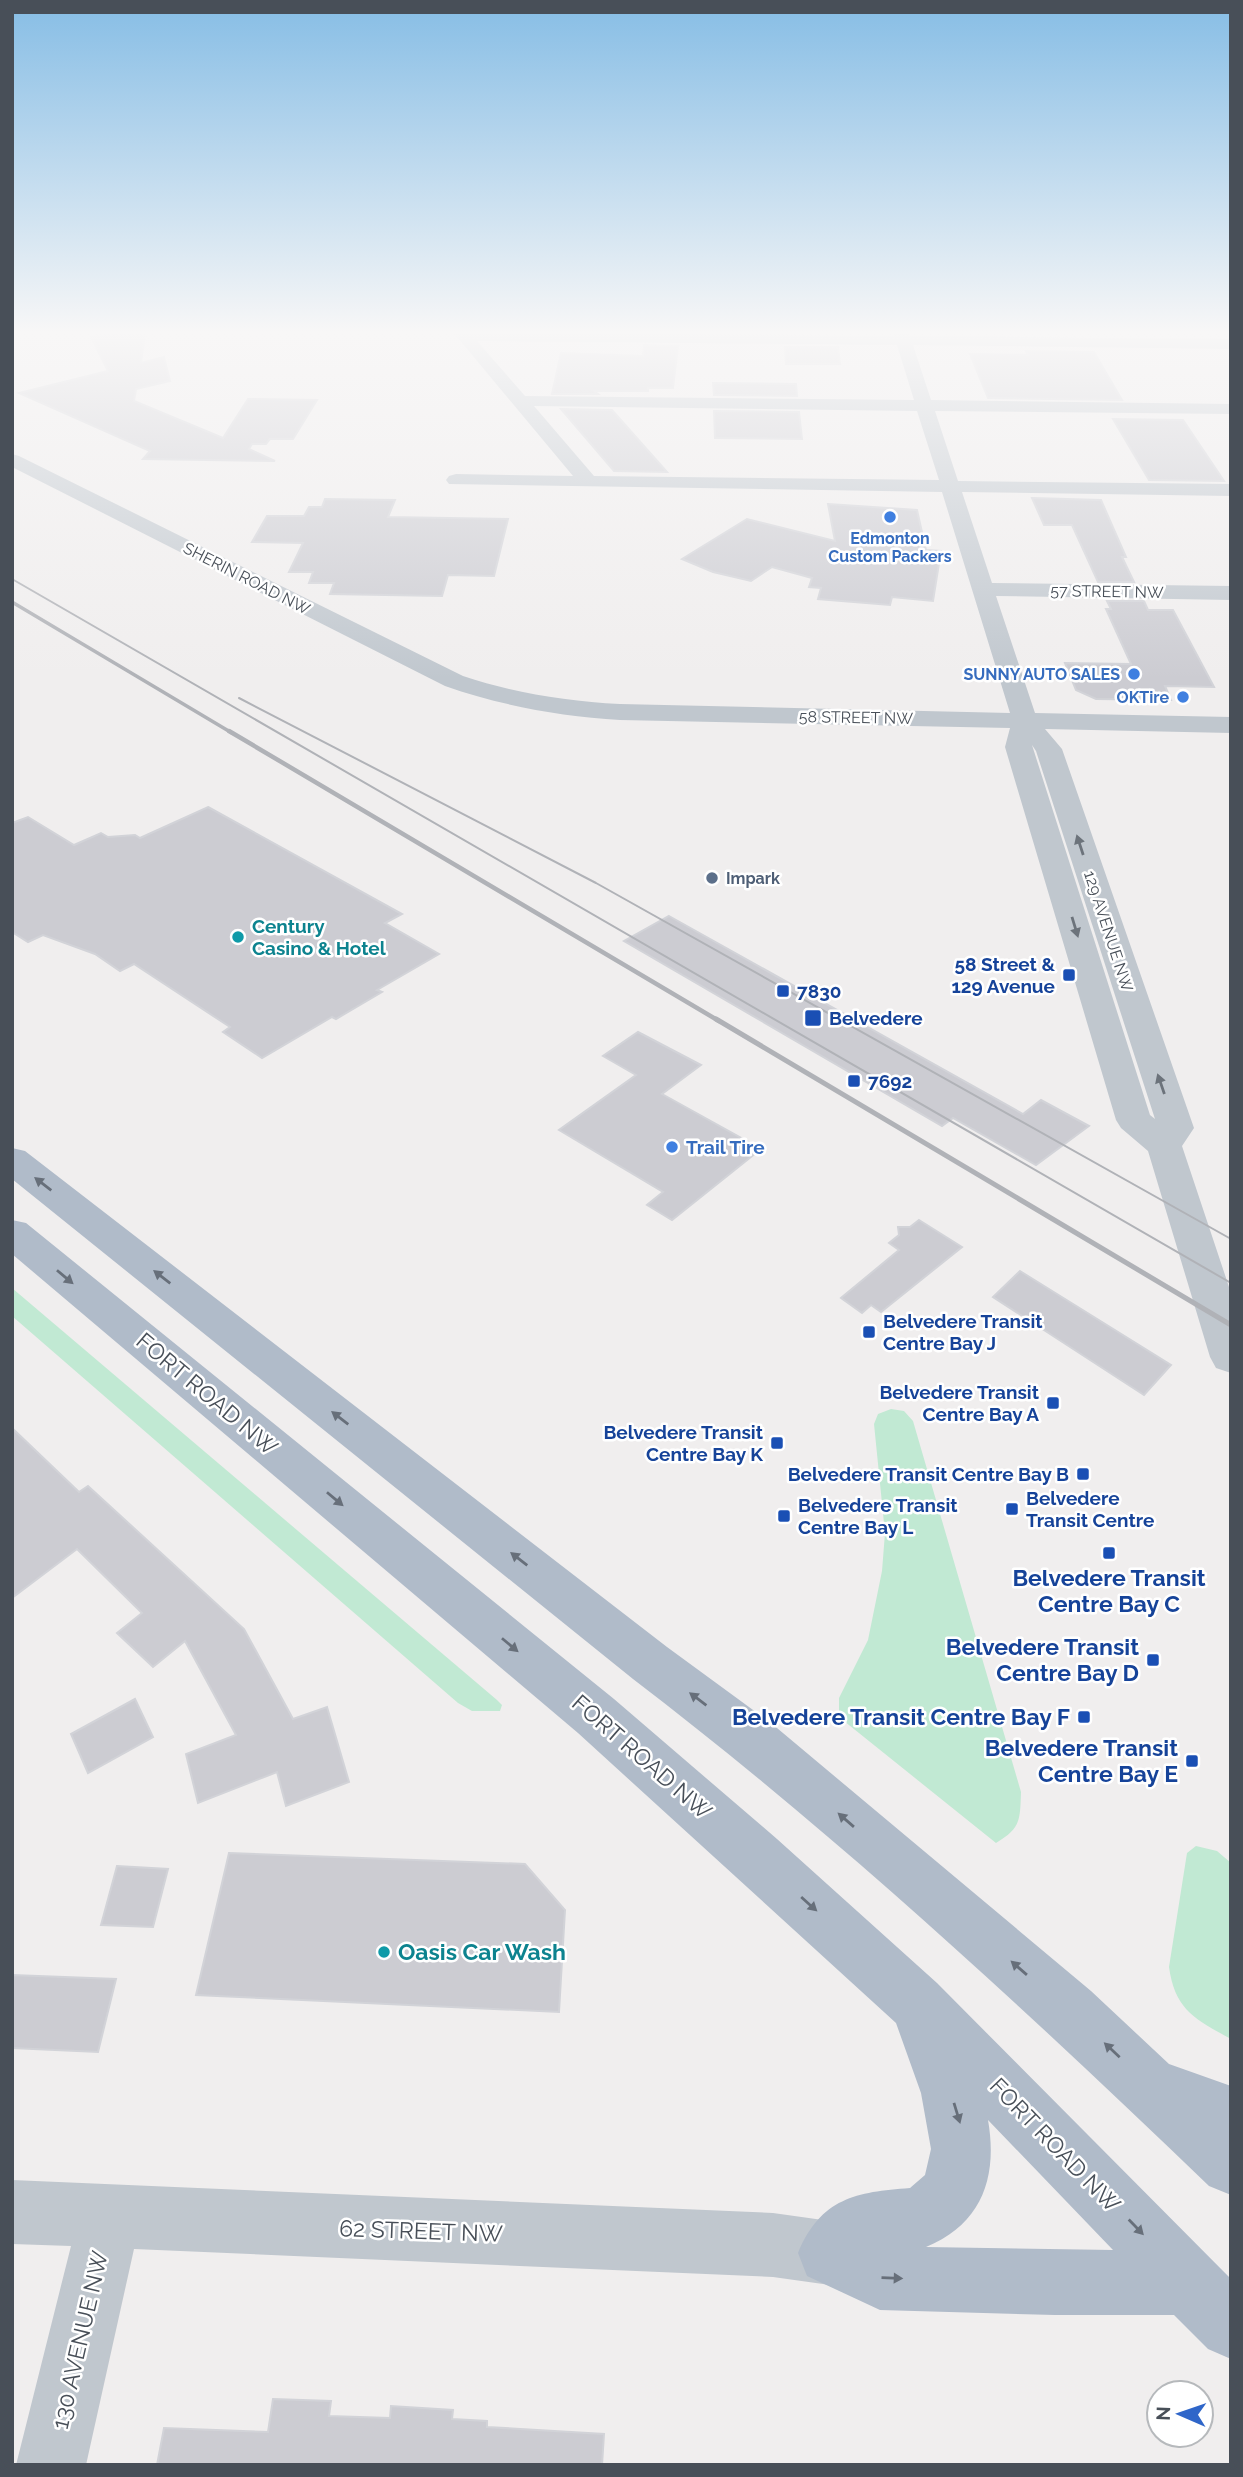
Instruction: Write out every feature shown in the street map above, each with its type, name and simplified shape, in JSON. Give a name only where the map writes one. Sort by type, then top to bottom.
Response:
[{"type":"main road","points":[[12,1160],[650,1663],[753,1740],[1070,2012],[1231,2164]]},
{"type":"main road","name":"FORT ROAD NW","points":[[12,1233],[596,1716],[758,1858],[917,2003],[1231,2326]]},
{"type":"main road","points":[[917,2003],[960,2120],[963,2150],[958,2175],[944,2199],[925,2216],[864,2224],[830,2253],[880,2278],[1055,2283],[1188,2282]]},
{"type":"main road","points":[[1153,2088],[1231,2116]]},
{"type":"street","points":[[560,448],[588,481]]},
{"type":"street","name":"129 AVENUE NW","points":[[938,448],[1025,721],[1018,747],[1134,1121],[1164,1146],[1231,1357]]},
{"type":"street","name":"SHERIN ROAD NW","points":[[12,460],[437,673],[484,692]]},
{"type":"street","points":[[456,480],[1231,490]]},
{"type":"street","name":"57 STREET NW","points":[[983,589],[1231,593]]},
{"type":"street","name":"58 STREET NW","points":[[484,692],[534,704],[594,710],[1231,725]]},
{"type":"street","name":"62 STREET NW","points":[[12,2212],[773,2245],[830,2253]]},
{"type":"street","name":"130 AVENUE NW","points":[[51,2465],[110,2216]]},
{"type":"green space","points":[[12,1288],[497,1700],[502,1705],[500,1711],[472,1711],[458,1703],[12,1316]]},
{"type":"green space","points":[[891,1409],[904,1411],[913,1421],[1021,1792],[1018,1822],[1010,1833],[996,1843],[839,1717],[839,1698],[868,1640],[882,1571],[885,1533],[874,1424],[878,1414]]},
{"type":"green space","points":[[1196,1846],[1217,1851],[1231,1863],[1231,2039],[1189,2012],[1176,1994],[1169,1967],[1187,1853]]},
{"type":"building","points":[[142,448],[250,448],[275,461],[143,459],[150,451]]},
{"type":"building","points":[[594,448],[645,448],[667,472],[614,471]]},
{"type":"building","points":[[1130,448],[1202,448],[1224,481],[1149,480]]},
{"type":"building","points":[[1032,498],[1101,500],[1134,582],[1098,582],[1072,525],[1044,525]]},
{"type":"building","points":[[325,499],[395,500],[388,517],[508,519],[494,576],[448,575],[442,596],[330,594],[334,583],[309,583],[313,572],[289,572],[303,543],[252,542],[267,516],[304,516],[309,507],[322,507]]},
{"type":"building","points":[[828,504],[917,510],[926,550],[941,551],[933,601],[892,597],[890,605],[818,599],[821,588],[809,587],[812,578],[772,567],[751,581],[713,572],[682,559],[747,519],[835,541]]},
{"type":"building","points":[[1107,601],[1144,601],[1148,610],[1173,610],[1214,687],[1165,686],[1171,700],[1096,699],[1076,690],[1065,663],[1131,664],[1106,609],[1111,609]]},
{"type":"building","name":"Century Casino & Hotel","points":[[208,807],[402,914],[385,923],[439,954],[377,990],[382,992],[336,1019],[332,1017],[262,1058],[223,1032],[230,1027],[134,964],[120,971],[95,954],[43,935],[28,942],[12,932],[12,823],[28,817],[74,845],[101,833],[108,837],[135,835],[140,838]]},
{"type":"building","points":[[669,916],[1023,1114],[1041,1100],[1089,1126],[1036,1165],[953,1118],[942,1126],[624,941]]},
{"type":"building","name":"Trail Tire","points":[[638,1032],[701,1065],[662,1094],[761,1149],[672,1220],[647,1205],[663,1192],[559,1130],[636,1075],[603,1056]]},
{"type":"building","points":[[919,1220],[962,1247],[881,1312],[871,1305],[862,1313],[841,1298],[899,1250],[889,1243],[899,1235],[898,1227],[910,1227]]},
{"type":"building","points":[[1020,1271],[1171,1365],[1144,1395],[993,1297]]},
{"type":"building","points":[[12,1428],[79,1492],[88,1486],[244,1629],[293,1719],[327,1707],[349,1782],[286,1806],[277,1772],[198,1803],[186,1754],[236,1735],[185,1641],[153,1667],[117,1633],[142,1613],[77,1549],[12,1598]]},
{"type":"building","points":[[135,1699],[153,1737],[88,1773],[71,1734]]},
{"type":"building","name":"Oasis Car Wash","points":[[229,1853],[525,1864],[565,1910],[559,2012],[196,1995]]},
{"type":"building","points":[[117,1866],[168,1869],[153,1927],[101,1925]]},
{"type":"building","points":[[12,1975],[116,1979],[98,2052],[12,2048]]},
{"type":"building","points":[[273,2399],[331,2401],[329,2416],[390,2418],[391,2406],[453,2410],[452,2419],[487,2421],[487,2427],[604,2434],[602,2465],[157,2465],[164,2428],[268,2432]]},
{"type":"tram line","points":[[12,579],[1231,1283]]},
{"type":"tram line","points":[[239,698],[596,883],[1231,1239]]},
{"type":"railway","points":[[12,602],[232,733]]},
{"type":"railway","points":[[229,731],[719,1021]]},
{"type":"railway","points":[[716,1019],[1231,1325]]},
{"type":"place","name":"Edmonton Custom Packers","points":[[890,517]]},
{"type":"place","name":"SUNNY AUTO SALES","points":[[1134,674]]},
{"type":"place","name":"OKTire","points":[[1183,697]]},
{"type":"place","name":"Impark","points":[[712,878]]},
{"type":"place","name":"Century Casino & Hotel","points":[[238,937]]},
{"type":"place","name":"58 Street & 129 Avenue","points":[[1069,975]]},
{"type":"place","name":"7830","points":[[783,991]]},
{"type":"place","name":"Belvedere","points":[[813,1018]]},
{"type":"place","name":"7692","points":[[854,1081]]},
{"type":"place","name":"Trail Tire","points":[[672,1147]]},
{"type":"place","name":"Belvedere Transit Centre Bay J","points":[[869,1332]]},
{"type":"place","name":"Belvedere Transit Centre Bay A","points":[[1053,1403]]},
{"type":"place","name":"Belvedere Transit Centre Bay K","points":[[777,1443]]},
{"type":"place","name":"Belvedere Transit Centre Bay B","points":[[1083,1474]]},
{"type":"place","name":"Belvedere Transit Centre","points":[[1012,1509]]},
{"type":"place","name":"Belvedere Transit Centre Bay L","points":[[784,1516]]},
{"type":"place","name":"Belvedere Transit Centre Bay C","points":[[1109,1553]]},
{"type":"place","name":"Belvedere Transit Centre Bay D","points":[[1153,1660]]},
{"type":"place","name":"Belvedere Transit Centre Bay F","points":[[1084,1717]]},
{"type":"place","name":"Belvedere Transit Centre Bay E","points":[[1192,1761]]},
{"type":"place","name":"Oasis Car Wash","points":[[384,1952]]}]
